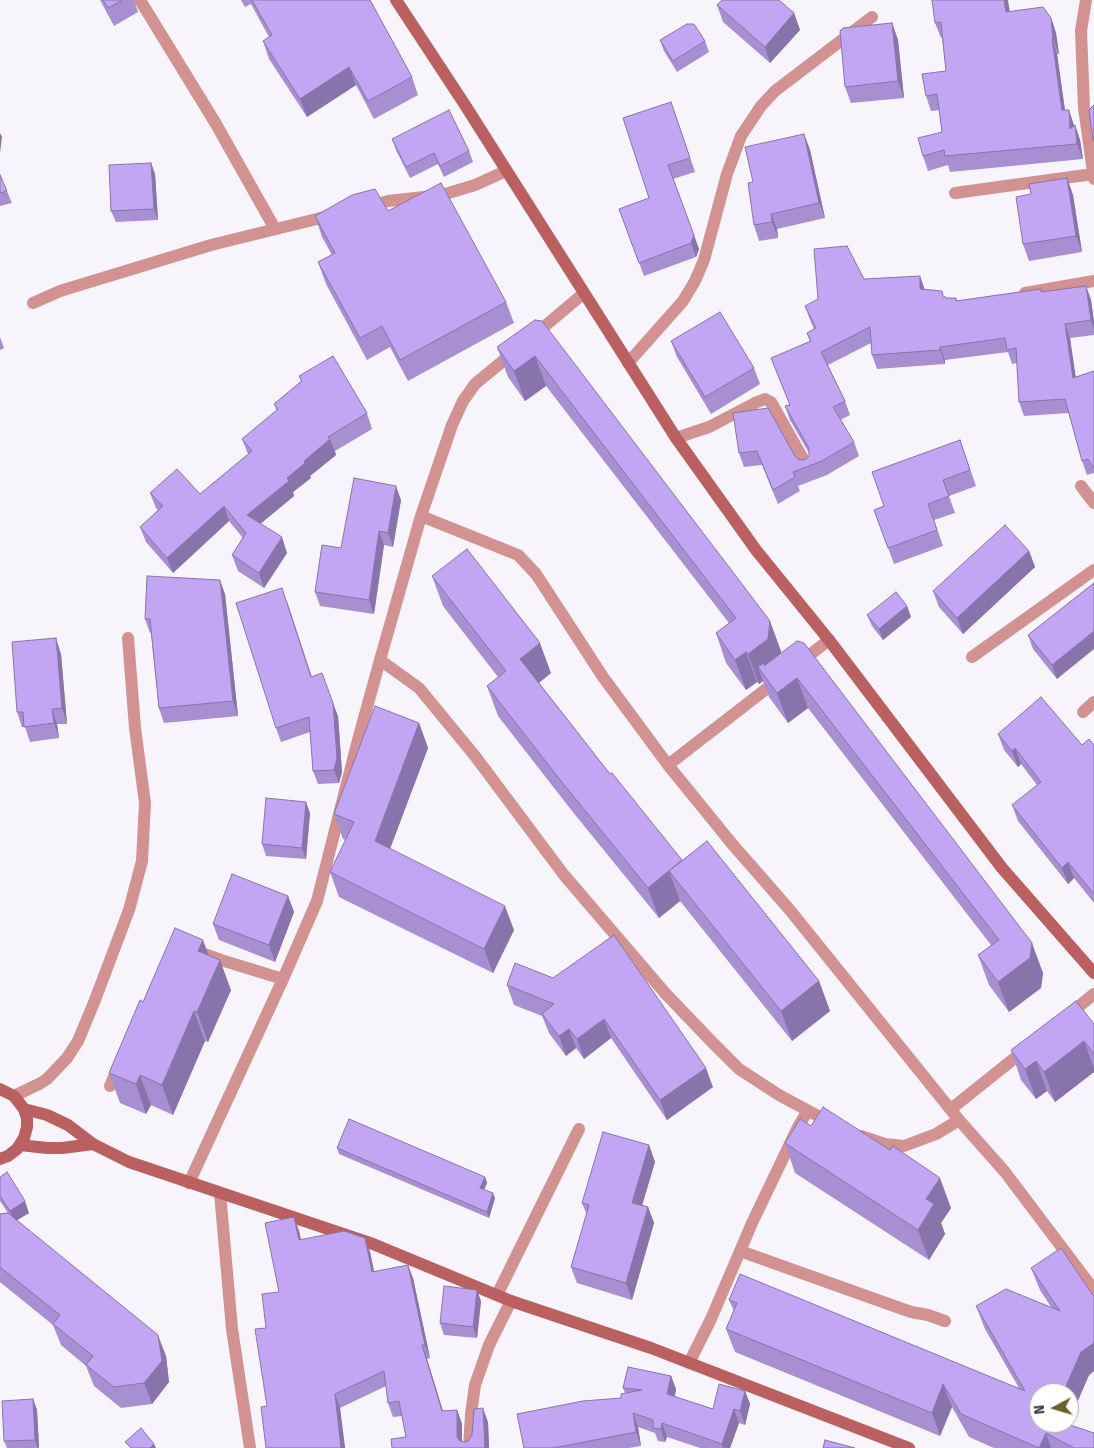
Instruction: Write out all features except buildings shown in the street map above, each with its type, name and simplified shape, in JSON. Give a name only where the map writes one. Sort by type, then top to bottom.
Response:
[{"type":"main road","points":[[396,0],[465,105],[676,438],[756,550],[829,640],[1002,868],[1094,973]]},
{"type":"main road","points":[[0,1089],[14,1096],[24,1109],[27,1118],[27,1127],[20,1145],[8,1156],[0,1159]]},
{"type":"main road","points":[[24,1109],[47,1115],[68,1125],[93,1144],[129,1162],[372,1244],[511,1301],[690,1362],[909,1448]]},
{"type":"main road","points":[[20,1145],[36,1148],[62,1148],[93,1144]]},
{"type":"street","points":[[140,0],[216,124],[275,229]]},
{"type":"street","points":[[955,194],[1094,176],[1084,108],[1081,31],[1086,0]]},
{"type":"street","points":[[628,363],[682,301],[695,281],[704,260],[727,174],[741,136],[761,106],[774,91],[872,17]]},
{"type":"street","points":[[360,208],[388,202],[442,195],[475,185],[506,171]]},
{"type":"street","points":[[33,303],[60,291],[202,248],[341,213]]},
{"type":"street","points":[[1011,295],[1094,281]]},
{"type":"street","points":[[189,1183],[284,979],[317,901],[358,740],[421,516],[452,425],[463,400],[475,384],[584,293]]},
{"type":"street","points":[[676,438],[709,427],[765,399],[771,402],[807,466]]},
{"type":"street","points":[[1081,486],[1094,503]]},
{"type":"street","points":[[421,516],[518,555],[527,564],[544,585],[603,677],[668,765],[789,909],[959,1120],[1005,1172],[1094,1290]]},
{"type":"street","points":[[972,657],[1094,570]]},
{"type":"street","points":[[14,1096],[47,1079],[67,1058],[78,1041],[129,910],[142,861],[145,803],[128,638]]},
{"type":"street","points":[[668,765],[829,640]]},
{"type":"street","points":[[380,660],[419,688],[474,756],[564,875],[665,993],[739,1069],[807,1112],[848,1132],[885,1144],[904,1146],[936,1134],[959,1120]]},
{"type":"street","points":[[1083,712],[1094,702]]},
{"type":"street","points":[[180,948],[189,948],[284,979]]},
{"type":"street","points":[[1056,1025],[1094,994]]},
{"type":"street","points":[[951,1109],[1034,1043]]},
{"type":"street","points":[[110,1086],[122,1059]]},
{"type":"street","points":[[690,1362],[798,1127],[807,1112]]},
{"type":"street","points":[[497,1295],[579,1129]]},
{"type":"street","points":[[220,1193],[232,1329],[250,1448]]},
{"type":"street","points":[[740,1251],[911,1312],[928,1315],[944,1321]]},
{"type":"street","points":[[469,1448],[475,1385],[489,1344],[511,1301]]}]
